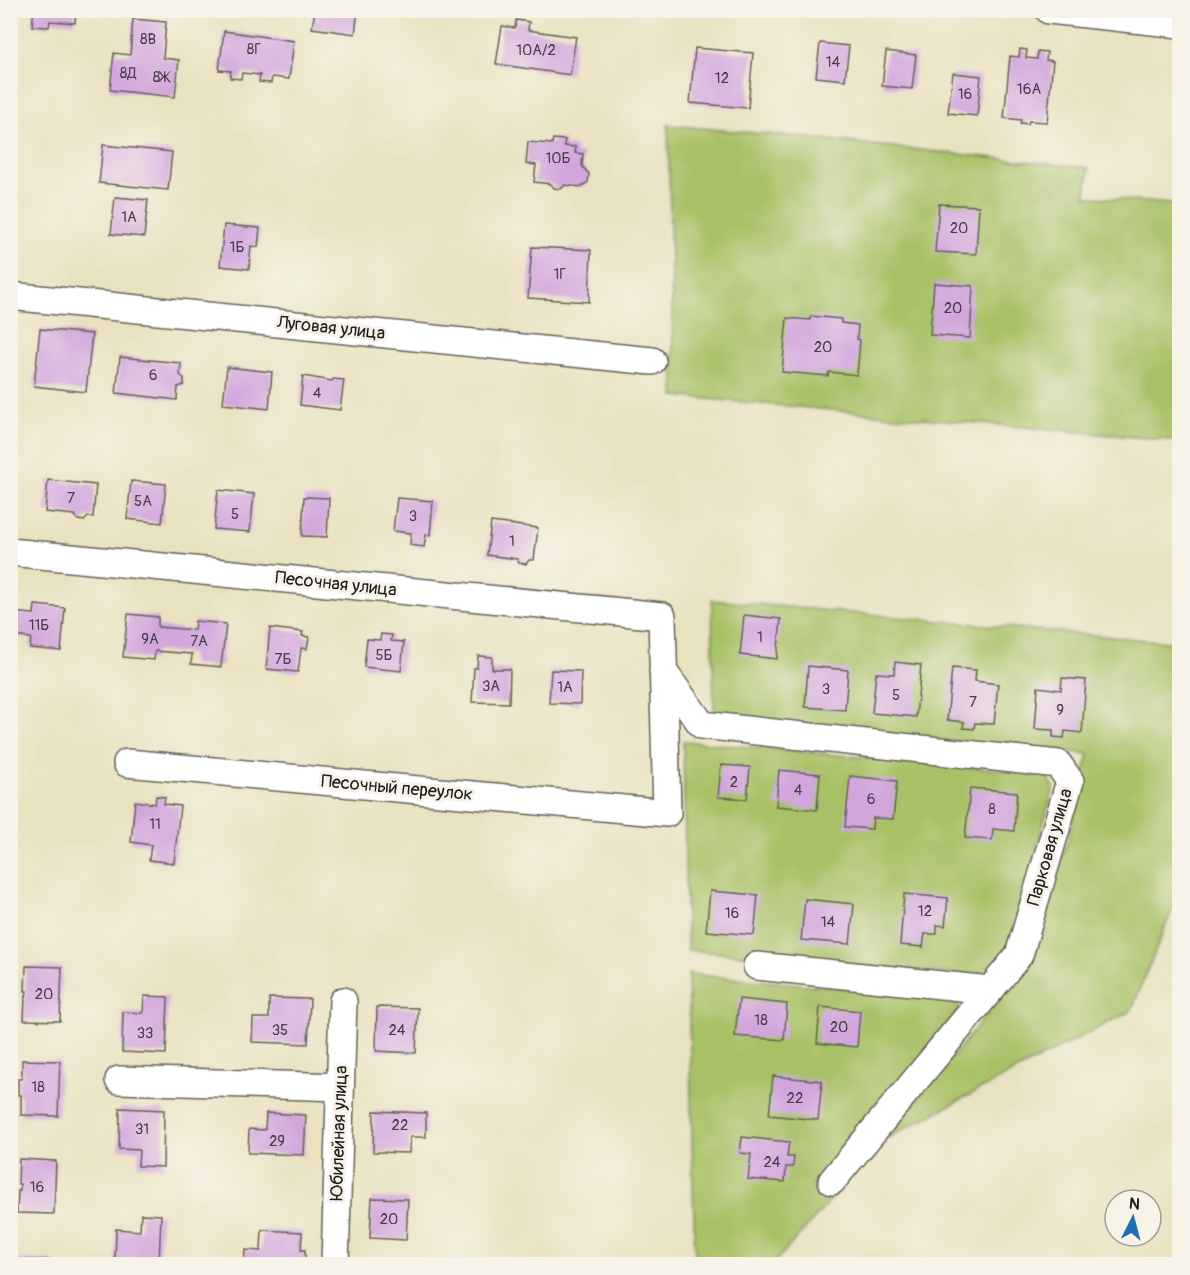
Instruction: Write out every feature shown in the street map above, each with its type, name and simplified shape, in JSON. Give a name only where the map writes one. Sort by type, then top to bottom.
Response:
[{"type":"street","points":[[1049,10],[1179,24]]},
{"type":"street","name":"Луговая улица","points":[[10,296],[652,361]]},
{"type":"street","name":"Песочная улица","points":[[10,552],[662,616],[663,671]]},
{"type":"street","name":"Песочный переулок","points":[[127,763],[667,813],[663,671]]},
{"type":"street","name":"Парковая улица","points":[[663,671],[702,725],[1058,764],[1070,781],[1019,955],[832,1181]]},
{"type":"street","points":[[757,966],[990,990]]},
{"type":"street","name":"Юбилейная улица","points":[[335,1264],[343,1001]]},
{"type":"street","points":[[118,1080],[340,1087]]},
{"type":"green space","points":[[668,125],[1089,168],[1086,196],[1179,205],[1179,441],[674,396]]},
{"type":"green space","points":[[712,600],[1179,643],[1179,893],[1131,1011],[885,1139],[1029,963],[1068,839],[1089,754],[723,720],[714,711]]},
{"type":"green space","points":[[683,741],[1045,774],[1054,787],[1007,951],[986,977],[687,950]]},
{"type":"green space","points":[[688,974],[956,999],[960,1009],[858,1134],[812,1185],[841,1189],[773,1264],[695,1264]]},
{"type":"building","points":[[34,10],[76,10],[75,23],[50,21],[49,27],[32,26]]},
{"type":"building","points":[[315,10],[358,10],[355,34],[312,28]]},
{"type":"building","points":[[133,19],[166,22],[163,58],[179,60],[175,97],[110,90],[114,53],[130,55]]},
{"type":"building","points":[[516,20],[529,22],[528,30],[576,37],[570,75],[496,64],[502,26],[515,28]]},
{"type":"building","points":[[224,31],[294,41],[289,79],[272,77],[271,83],[259,82],[260,75],[242,73],[241,79],[230,78],[231,71],[219,70]]},
{"type":"building","points":[[820,43],[849,46],[845,80],[816,77]]},
{"type":"building","points":[[695,48],[753,53],[748,108],[690,103]]},
{"type":"building","points":[[1020,49],[1027,50],[1026,58],[1037,59],[1038,51],[1047,52],[1046,60],[1053,61],[1047,122],[1029,121],[1028,124],[1020,123],[1021,120],[1004,118],[1010,56],[1019,57]]},
{"type":"building","points":[[886,51],[916,55],[912,89],[882,86]]},
{"type":"building","points":[[953,73],[981,76],[977,116],[948,113]]},
{"type":"building","points":[[553,139],[565,140],[564,146],[576,147],[575,153],[583,154],[582,166],[589,174],[588,182],[581,187],[565,185],[561,189],[554,188],[551,184],[534,182],[536,165],[526,164],[528,142],[552,144]]},
{"type":"building","points":[[10,143],[17,143],[13,187],[10,187]]},
{"type":"building","points":[[103,145],[172,152],[168,190],[99,183]]},
{"type":"building","points":[[115,197],[148,200],[144,237],[111,234]]},
{"type":"building","points":[[939,204],[979,206],[976,254],[935,252]]},
{"type":"building","points":[[224,225],[260,228],[258,247],[251,246],[249,269],[220,266]]},
{"type":"building","points":[[532,247],[591,250],[589,302],[528,298]]},
{"type":"building","points":[[934,283],[973,286],[970,338],[930,335]]},
{"type":"building","points":[[811,316],[841,319],[841,323],[858,325],[857,339],[860,340],[857,375],[829,372],[828,376],[782,372],[787,318],[810,320]]},
{"type":"building","points":[[40,329],[92,334],[86,392],[34,386]]},
{"type":"building","points":[[120,357],[181,363],[180,375],[184,378],[184,385],[178,387],[177,400],[116,393]]},
{"type":"building","points":[[227,367],[272,372],[269,409],[223,404]]},
{"type":"building","points":[[303,376],[332,381],[333,379],[344,380],[340,410],[300,405]]},
{"type":"building","points":[[48,480],[96,485],[93,517],[88,517],[84,521],[78,520],[75,515],[45,512]]},
{"type":"building","points":[[131,481],[166,484],[162,523],[127,519]]},
{"type":"building","points":[[218,490],[254,494],[250,532],[214,529]]},
{"type":"building","points":[[304,497],[329,498],[327,537],[302,536]]},
{"type":"building","points":[[397,498],[433,501],[430,535],[426,535],[424,547],[410,545],[411,533],[393,531]]},
{"type":"building","points":[[491,522],[538,528],[534,560],[529,560],[526,564],[519,563],[517,559],[487,555]]},
{"type":"building","points":[[35,605],[65,608],[61,651],[30,648],[31,638],[10,636],[10,612],[34,614]]},
{"type":"building","points":[[128,614],[158,617],[158,627],[194,630],[195,621],[226,624],[221,667],[191,664],[192,654],[155,651],[154,660],[123,657]]},
{"type":"building","points":[[744,615],[781,619],[777,659],[740,655]]},
{"type":"building","points":[[270,628],[303,632],[302,636],[309,637],[307,649],[301,648],[298,672],[266,669]]},
{"type":"building","points":[[381,634],[392,635],[391,641],[404,642],[401,671],[364,667],[367,639],[380,640]]},
{"type":"building","points":[[478,656],[492,657],[492,669],[510,669],[509,703],[472,702],[474,668],[477,668]]},
{"type":"building","points":[[895,662],[921,665],[916,717],[872,713],[876,673],[894,674]]},
{"type":"building","points":[[808,666],[848,670],[845,710],[805,707]]},
{"type":"building","points":[[952,668],[976,670],[975,681],[998,684],[994,724],[975,723],[974,729],[963,728],[964,722],[947,720]]},
{"type":"building","points":[[551,670],[581,671],[580,704],[549,703]]},
{"type":"building","points":[[1062,678],[1086,680],[1082,733],[1065,731],[1064,738],[1053,737],[1053,730],[1035,729],[1038,687],[1061,690]]},
{"type":"building","points":[[721,765],[750,767],[747,799],[718,797]]},
{"type":"building","points":[[779,770],[820,774],[817,810],[776,806]]},
{"type":"building","points":[[850,776],[897,781],[893,819],[873,818],[872,829],[845,827]]},
{"type":"building","points":[[970,788],[1017,792],[1014,831],[993,829],[992,840],[965,838]]},
{"type":"building","points":[[156,796],[165,797],[164,804],[180,806],[174,863],[149,860],[151,845],[131,842],[135,801],[155,804]]},
{"type":"building","points":[[710,891],[758,895],[754,935],[706,931]]},
{"type":"building","points":[[904,894],[948,898],[945,926],[937,925],[937,934],[925,934],[923,947],[900,945]]},
{"type":"building","points":[[805,899],[854,904],[850,944],[801,940]]},
{"type":"building","points":[[26,966],[62,967],[60,1021],[24,1020],[27,991],[25,991]]},
{"type":"building","points":[[144,996],[168,997],[166,1054],[122,1052],[123,1012],[143,1013]]},
{"type":"building","points":[[269,998],[310,999],[308,1044],[252,1042],[253,1018],[269,1018]]},
{"type":"building","points":[[739,999],[787,1004],[784,1040],[735,1036]]},
{"type":"building","points":[[377,1007],[418,1008],[416,1053],[376,1051]]},
{"type":"building","points":[[820,1007],[860,1011],[857,1047],[817,1043]]},
{"type":"building","points":[[22,1060],[60,1061],[58,1116],[21,1115],[18,1079],[22,1079]]},
{"type":"building","points":[[773,1076],[822,1081],[818,1120],[769,1115]]},
{"type":"building","points":[[120,1108],[164,1110],[163,1167],[138,1166],[139,1150],[119,1149]]},
{"type":"building","points":[[374,1111],[426,1113],[426,1137],[410,1137],[409,1153],[373,1152]]},
{"type":"building","points":[[266,1113],[306,1115],[304,1155],[248,1153],[249,1129],[265,1130]]},
{"type":"building","points":[[742,1137],[789,1142],[787,1157],[794,1157],[793,1167],[786,1167],[785,1182],[748,1179],[751,1154],[740,1153]]},
{"type":"building","points":[[19,1159],[56,1161],[54,1214],[17,1213],[18,1191],[20,1191]]},
{"type":"building","points":[[372,1198],[408,1199],[406,1240],[370,1238]]},
{"type":"building","points":[[141,1214],[161,1215],[159,1264],[115,1264],[116,1229],[140,1231]]},
{"type":"building","points":[[262,1230],[302,1232],[301,1250],[305,1250],[305,1259],[301,1258],[301,1264],[244,1264],[245,1250],[261,1251]]},
{"type":"building","points":[[16,1260],[52,1260],[52,1264],[16,1264]]}]
